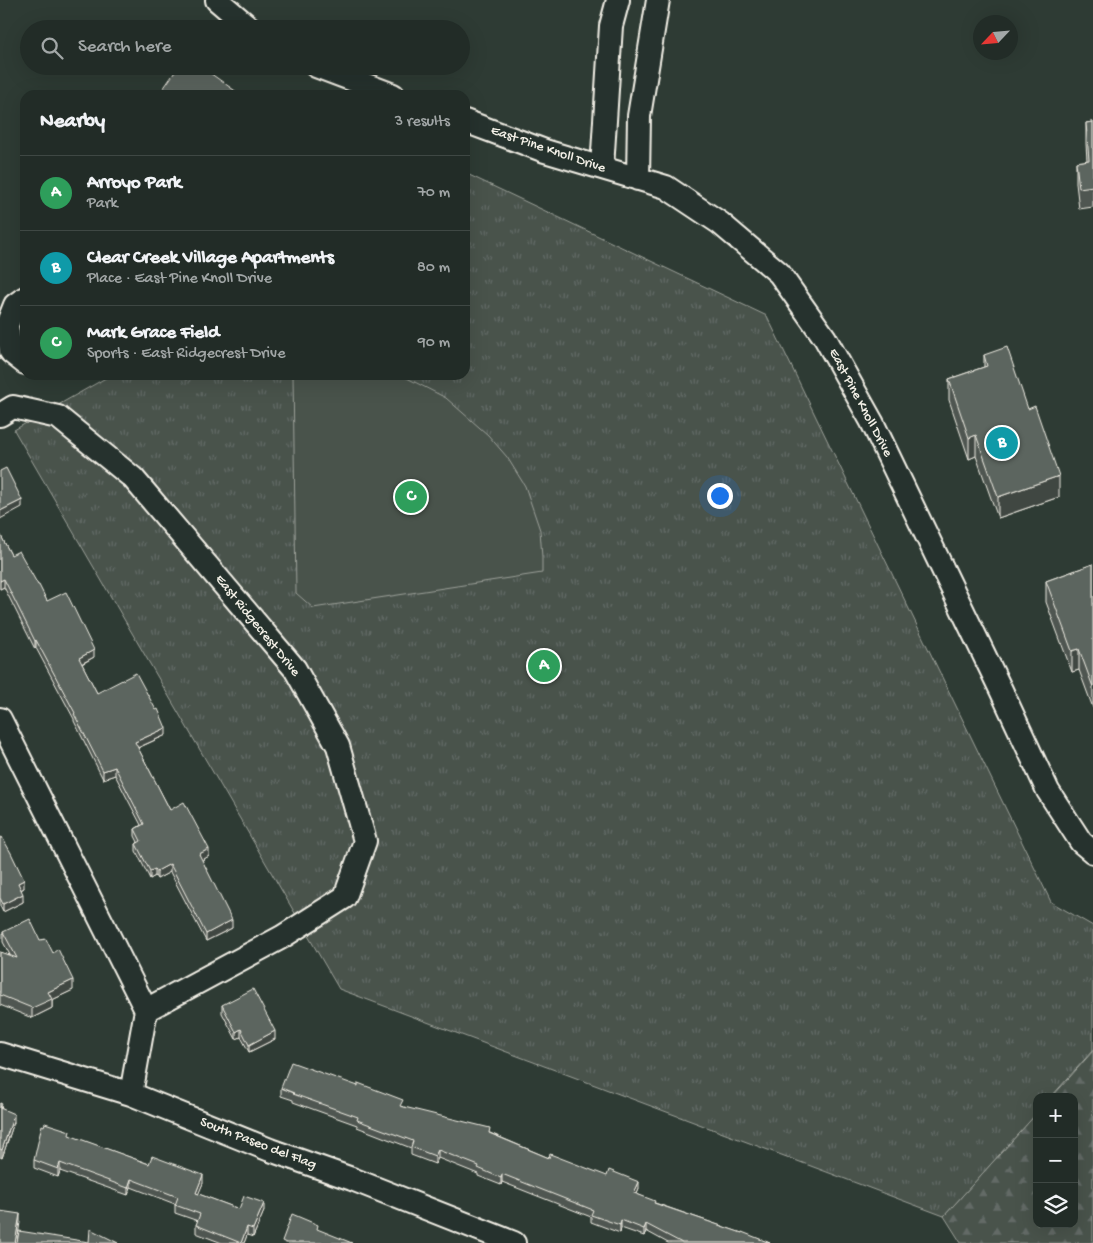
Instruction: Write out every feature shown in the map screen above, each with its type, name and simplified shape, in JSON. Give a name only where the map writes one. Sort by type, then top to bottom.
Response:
[{"type":"street","points":[[216,0],[240,20]]},
{"type":"street","points":[[602,168],[611,26],[618,0]]},
{"type":"street","points":[[638,179],[640,116],[658,0]]},
{"type":"street","points":[[329,75],[347,87],[365,90]]},
{"type":"street","name":"East Pine Knoll Drive","points":[[470,123],[545,151],[666,187],[720,224],[779,273],[825,338],[872,422],[1048,791],[1081,842],[1093,852]]},
{"type":"street","points":[[20,302],[15,305],[8,324],[11,352],[20,359]]},
{"type":"street","name":"East Ridgecrest Drive","points":[[0,415],[13,408],[58,417],[133,478],[294,669],[338,746],[365,841],[345,897],[282,937],[146,1010]]},
{"type":"street","points":[[0,719],[146,1010],[131,1094]]},
{"type":"street","name":"South Paseo del Flag","points":[[0,1054],[131,1094],[270,1150],[352,1179],[514,1243]]},
{"type":"green space","points":[[470,175],[767,316],[1051,902],[1093,926],[1093,1050],[1055,1093],[1033,1093],[1033,1117],[944,1216],[339,989],[14,430],[102,380],[470,380]]},
{"type":"green space","points":[[293,380],[411,380],[446,398],[488,435],[507,457],[525,486],[540,530],[542,573],[313,608],[296,593]]},
{"type":"green space","points":[[1093,1051],[1093,1243],[961,1243],[944,1216],[1033,1117],[1033,1228],[1078,1228],[1078,1093],[1056,1093]]},
{"type":"building","points":[[173,75],[213,75],[234,90],[164,90],[163,89]]},
{"type":"building","points":[[1093,122],[1093,186],[1079,188],[1076,162],[1089,160],[1086,123]]},
{"type":"building","points":[[1007,347],[1028,409],[1035,406],[1059,476],[998,497],[976,435],[969,438],[949,379],[987,366],[984,355]]},
{"type":"building","points":[[6,468],[22,500],[0,511],[0,471]]},
{"type":"building","points":[[0,534],[11,555],[19,551],[47,601],[66,592],[94,650],[79,658],[97,693],[136,673],[156,710],[158,709],[166,728],[135,742],[170,810],[184,802],[209,849],[199,854],[232,920],[206,934],[170,864],[157,871],[155,869],[150,871],[136,844],[141,841],[135,829],[144,824],[115,767],[103,771],[75,713],[35,641],[4,579],[0,581]]},
{"type":"building","points":[[1093,564],[1093,687],[1079,649],[1072,651],[1046,581]]},
{"type":"building","points":[[2,837],[24,880],[18,883],[23,894],[3,904],[0,898],[0,838]]},
{"type":"building","points":[[30,919],[40,940],[46,939],[53,953],[58,949],[73,980],[48,992],[52,999],[32,1008],[0,995],[0,952],[17,958],[3,932]]},
{"type":"building","points":[[253,989],[275,1031],[249,1045],[241,1029],[236,1032],[222,1005]]},
{"type":"building","points":[[291,1062],[358,1086],[358,1083],[403,1100],[400,1106],[490,1128],[489,1133],[549,1158],[550,1154],[607,1176],[609,1170],[639,1182],[634,1193],[655,1201],[654,1203],[770,1243],[682,1243],[646,1224],[644,1229],[621,1220],[620,1225],[591,1215],[593,1210],[502,1174],[501,1178],[478,1168],[479,1166],[438,1150],[435,1156],[411,1147],[413,1141],[357,1120],[358,1117],[281,1088]]},
{"type":"building","points":[[0,1108],[14,1114],[2,1150],[0,1149]]},
{"type":"building","points":[[45,1123],[70,1131],[69,1135],[149,1164],[152,1156],[203,1175],[196,1193],[239,1209],[244,1196],[264,1203],[253,1229],[247,1227],[241,1243],[196,1225],[200,1214],[175,1205],[178,1197],[131,1179],[128,1188],[60,1163],[58,1169],[34,1160],[42,1125],[44,1126]]},
{"type":"building","points":[[0,1211],[20,1214],[15,1243],[0,1243]]},
{"type":"building","points":[[292,1214],[318,1225],[317,1229],[352,1243],[286,1243],[282,1241]]},
{"type":"building","points":[[90,1229],[118,1243],[17,1243],[19,1231],[89,1242]]},
{"type":"place","name":"Clear Creek Village Apartments","points":[[1002,443]]},
{"type":"place","name":"Mark Grace Field","points":[[411,497]]},
{"type":"place","name":"Arroyo Park","points":[[544,666]]}]
